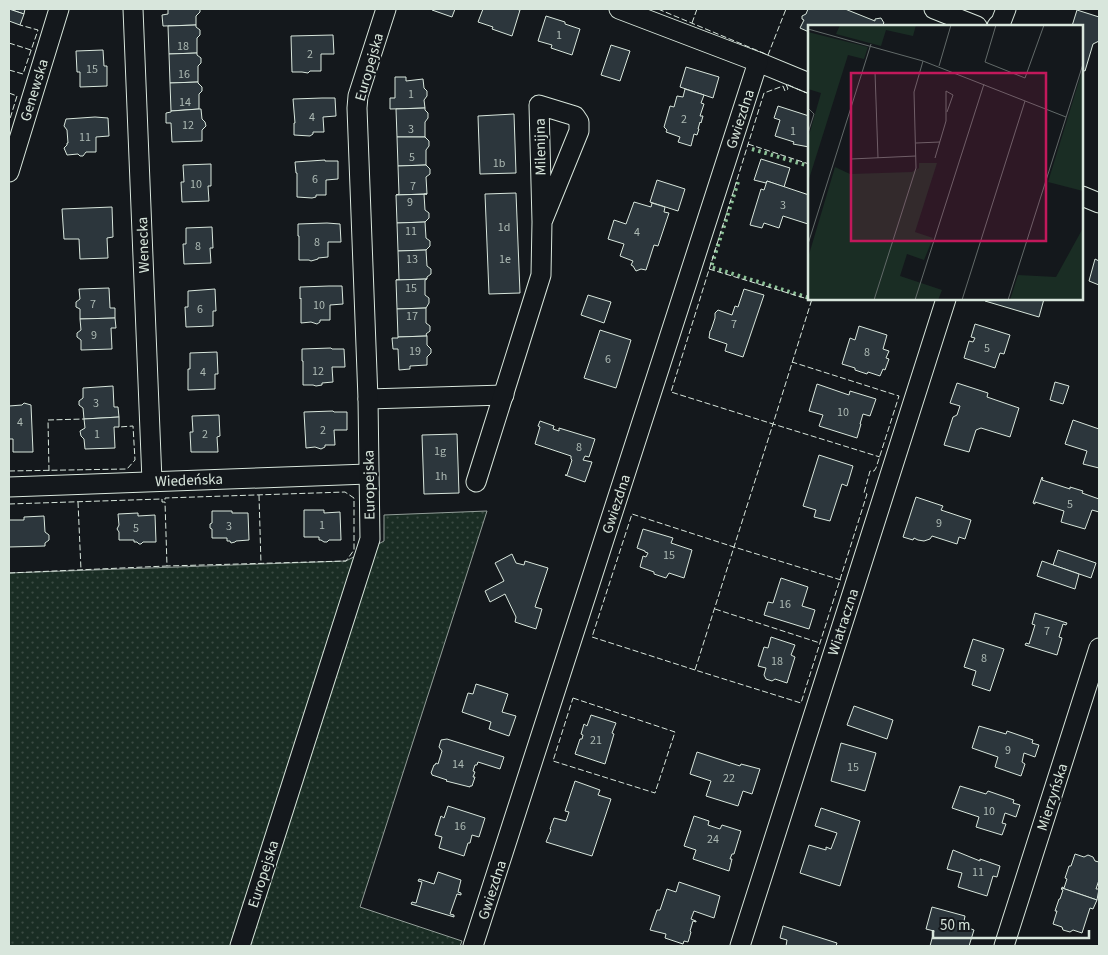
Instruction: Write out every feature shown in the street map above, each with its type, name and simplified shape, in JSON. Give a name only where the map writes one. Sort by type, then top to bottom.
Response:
[{"type":"street","name":"Genewska","points":[[9,172],[59,9]]},
{"type":"street","name":"Wenecka","points":[[133,9],[152,481]]},
{"type":"street","name":"Europejska","points":[[240,946],[370,538],[368,399],[357,108],[358,96],[386,9]]},
{"type":"street","points":[[619,9],[808,83]]},
{"type":"street","points":[[934,9],[974,25]]},
{"type":"street","points":[[998,25],[1006,9]]},
{"type":"street","name":"Gwiezdna","points":[[474,946],[758,62]]},
{"type":"street","name":"Milenijna","points":[[476,482],[542,275],[539,105],[575,116],[579,122],[579,131],[542,222]]},
{"type":"street","points":[[1083,196],[1099,203]]},
{"type":"street","name":"Wiatraczna","points":[[740,946],[946,300]]},
{"type":"street","points":[[368,399],[504,395]]},
{"type":"street","name":"Wiedeńska","points":[[9,487],[368,474]]},
{"type":"street","name":"Mierzyńska","points":[[1004,946],[1099,648]]},
{"type":"green space","points":[[487,511],[360,907],[462,941],[460,946],[9,946],[9,573],[346,561],[384,541],[384,515]]},
{"type":"building","points":[[9,9],[25,9],[24,14]]},
{"type":"building","points":[[9,9],[24,14],[20,25],[9,21]]},
{"type":"building","points":[[168,9],[200,9],[196,16],[196,25],[163,26],[162,15],[168,14]]},
{"type":"building","points":[[433,9],[455,9],[452,17]]},
{"type":"building","points":[[483,9],[520,10],[512,36],[478,22]]},
{"type":"building","points":[[808,9],[845,9],[875,21],[875,19],[881,18],[883,24],[886,25],[808,25],[808,32],[800,28],[804,20],[802,16],[806,14]]},
{"type":"building","points":[[1077,10],[1099,17],[1099,41],[1093,44],[1085,71],[1083,70],[1083,25],[1072,25]]},
{"type":"building","points":[[546,16],[580,29],[572,55],[551,48],[552,45],[538,41]]},
{"type":"building","points":[[196,25],[200,30],[200,35],[197,38],[197,53],[169,54],[168,26]]},
{"type":"building","points":[[333,35],[334,54],[321,54],[321,71],[310,71],[308,73],[292,72],[291,36]]},
{"type":"building","points":[[611,45],[630,51],[620,81],[601,75]]},
{"type":"building","points":[[103,50],[104,66],[107,66],[107,86],[80,87],[80,72],[77,72],[76,51]]},
{"type":"building","points":[[197,53],[201,58],[201,63],[198,66],[198,82],[170,83],[169,54]]},
{"type":"building","points":[[686,67],[719,77],[713,98],[680,87]]},
{"type":"building","points":[[395,77],[406,77],[406,81],[423,79],[424,88],[427,91],[427,96],[424,100],[425,108],[390,109],[390,98],[395,98]]},
{"type":"building","points":[[198,82],[202,87],[202,91],[199,94],[199,109],[171,111],[170,83]]},
{"type":"building","points":[[685,89],[704,95],[701,103],[704,104],[700,116],[703,116],[697,135],[694,134],[691,146],[678,142],[680,137],[666,132],[667,130],[664,127],[670,106],[674,107],[677,96],[683,97]]},
{"type":"building","points":[[335,98],[336,116],[323,117],[324,132],[313,132],[310,136],[294,135],[293,99]]},
{"type":"building","points":[[778,106],[808,116],[808,147],[793,144],[794,142],[775,136],[780,120],[774,118]]},
{"type":"building","points":[[425,108],[428,118],[425,122],[425,137],[397,137],[396,109]]},
{"type":"building","points":[[201,109],[202,119],[206,126],[202,130],[202,141],[172,142],[171,123],[166,123],[166,113]]},
{"type":"building","points":[[514,114],[516,173],[480,174],[478,116]]},
{"type":"building","points":[[108,118],[109,136],[96,137],[96,152],[86,152],[83,156],[78,154],[67,155],[64,148],[68,143],[67,130],[64,126],[66,119]]},
{"type":"building","points":[[397,137],[425,137],[429,141],[429,146],[426,150],[426,165],[398,166]]},
{"type":"building","points":[[761,159],[790,168],[784,187],[767,181],[766,183],[754,180]]},
{"type":"building","points":[[338,161],[338,179],[326,180],[326,195],[316,195],[316,197],[312,198],[297,197],[295,162]]},
{"type":"building","points":[[211,164],[211,186],[208,186],[209,201],[182,202],[181,182],[184,182],[183,165]]},
{"type":"building","points":[[426,165],[430,169],[430,174],[426,177],[427,194],[396,195],[399,194],[398,166]]},
{"type":"building","points":[[657,180],[685,189],[678,211],[650,202]]},
{"type":"building","points":[[767,181],[808,195],[808,224],[783,216],[779,228],[764,223],[762,228],[750,225],[761,189],[764,190]]},
{"type":"building","points":[[516,193],[520,293],[489,294],[485,194]]},
{"type":"building","points":[[424,194],[425,210],[429,213],[429,218],[425,222],[397,223],[396,195]]},
{"type":"building","points":[[634,202],[651,207],[652,203],[665,207],[664,212],[669,213],[658,246],[654,245],[646,270],[636,271],[631,265],[633,261],[620,256],[624,244],[608,239],[614,220],[626,224]]},
{"type":"building","points":[[112,207],[113,237],[107,238],[108,258],[80,259],[79,239],[64,239],[62,209]]},
{"type":"building","points":[[425,222],[426,238],[430,241],[430,246],[426,250],[398,251],[397,223]]},
{"type":"building","points":[[298,224],[340,224],[341,242],[328,242],[328,257],[311,261],[299,260]]},
{"type":"building","points":[[212,227],[213,248],[210,248],[211,263],[184,264],[183,244],[186,244],[186,228]]},
{"type":"building","points":[[426,250],[427,266],[431,269],[431,274],[427,279],[399,280],[398,251]]},
{"type":"building","points":[[1095,259],[1099,261],[1099,285],[1089,281]]},
{"type":"building","points":[[427,279],[425,280],[425,295],[429,298],[429,303],[426,308],[397,309],[396,280]]},
{"type":"building","points":[[342,286],[343,304],[330,305],[330,320],[320,320],[317,324],[311,322],[301,323],[300,287]]},
{"type":"building","points":[[109,288],[110,308],[115,308],[115,318],[80,319],[80,309],[76,307],[76,302],[80,299],[79,289]]},
{"type":"building","points":[[215,289],[216,311],[213,311],[213,326],[186,327],[185,307],[188,307],[188,291]]},
{"type":"building","points":[[744,289],[764,295],[743,357],[725,351],[727,344],[709,338],[715,313],[718,310],[732,315],[735,306],[738,307]]},
{"type":"building","points":[[588,295],[611,302],[604,323],[581,315]]},
{"type":"building","points":[[985,300],[1044,300],[1039,317]]},
{"type":"building","points":[[426,308],[426,323],[430,326],[430,331],[426,334],[427,336],[398,337],[397,309]]},
{"type":"building","points":[[115,318],[116,328],[111,328],[112,349],[81,350],[81,340],[77,337],[77,333],[81,330],[80,319]]},
{"type":"building","points":[[975,324],[1010,335],[1004,354],[1000,353],[995,368],[964,358],[969,341],[973,342],[975,338],[971,337]]},
{"type":"building","points":[[859,326],[887,335],[883,349],[889,351],[886,358],[889,359],[885,370],[883,369],[880,376],[868,372],[867,374],[842,364],[850,338],[855,340]]},
{"type":"building","points":[[600,330],[631,340],[616,388],[584,378]]},
{"type":"building","points":[[427,336],[427,345],[431,349],[431,353],[427,357],[427,365],[410,366],[410,369],[399,370],[398,349],[393,349],[392,338]]},
{"type":"building","points":[[302,349],[344,349],[345,367],[332,367],[333,382],[322,383],[322,385],[316,386],[303,385]]},
{"type":"building","points":[[217,352],[218,374],[215,374],[215,389],[188,390],[190,353]]},
{"type":"building","points":[[1055,382],[1069,386],[1063,404],[1050,400]]},
{"type":"building","points":[[957,383],[988,393],[987,397],[1019,408],[1010,437],[981,428],[976,430],[969,452],[944,445],[953,417],[957,415],[960,406],[950,403]]},
{"type":"building","points":[[817,384],[849,395],[850,391],[876,399],[870,416],[863,414],[857,438],[819,426],[823,415],[809,411]]},
{"type":"building","points":[[113,386],[114,407],[118,407],[119,417],[84,419],[83,408],[79,405],[79,401],[83,398],[83,388]]},
{"type":"building","points":[[24,403],[31,405],[33,452],[13,452],[13,439],[9,439],[9,406],[22,405]]},
{"type":"building","points":[[304,412],[347,412],[347,430],[334,430],[335,445],[325,445],[321,449],[315,447],[306,448]]},
{"type":"building","points":[[219,415],[220,436],[217,437],[218,452],[191,452],[190,432],[193,432],[192,416]]},
{"type":"building","points":[[119,417],[119,427],[114,427],[115,448],[85,449],[84,439],[80,431],[85,428],[84,419]]},
{"type":"building","points":[[1073,420],[1099,429],[1099,468],[1083,464],[1087,451],[1065,444]]},
{"type":"building","points":[[540,421],[554,426],[553,429],[559,431],[559,428],[595,439],[589,457],[585,456],[583,460],[592,462],[585,482],[565,475],[567,475],[572,460],[571,456],[535,444]]},
{"type":"building","points":[[457,434],[459,493],[424,494],[422,435]]},
{"type":"building","points":[[819,455],[853,466],[847,486],[842,484],[830,521],[814,517],[816,510],[803,506]]},
{"type":"building","points":[[1042,477],[1042,480],[1083,491],[1082,493],[1099,499],[1099,512],[1092,510],[1085,529],[1061,522],[1064,511],[1033,503]]},
{"type":"building","points":[[916,497],[943,506],[941,510],[971,520],[965,539],[959,537],[957,544],[932,536],[924,541],[903,537]]},
{"type":"building","points":[[304,510],[324,510],[324,513],[340,512],[341,540],[324,542],[319,540],[319,537],[304,537]]},
{"type":"building","points":[[212,511],[248,513],[249,540],[231,543],[227,541],[227,538],[212,538],[210,524],[212,523]]},
{"type":"building","points":[[138,513],[138,516],[155,515],[156,542],[143,542],[139,544],[134,542],[134,540],[119,540],[117,529],[119,525],[118,514]]},
{"type":"building","points":[[44,516],[45,532],[49,535],[49,540],[45,543],[45,546],[9,547],[9,520],[24,520],[24,517]]},
{"type":"building","points":[[643,529],[673,538],[671,543],[692,550],[684,578],[669,573],[666,578],[640,567],[643,556],[646,557],[648,553],[637,548]]},
{"type":"building","points":[[1058,550],[1096,563],[1091,578],[1053,565]]},
{"type":"building","points":[[512,554],[516,563],[524,565],[525,561],[548,568],[535,607],[542,609],[536,629],[515,622],[516,617],[505,594],[490,602],[485,591],[504,581],[495,563]]},
{"type":"building","points":[[1042,561],[1079,574],[1075,589],[1037,576]]},
{"type":"building","points":[[781,578],[808,587],[802,606],[815,610],[809,629],[764,615],[768,602],[773,603]]},
{"type":"building","points":[[1035,613],[1067,623],[1066,625],[1063,624],[1059,637],[1062,638],[1057,655],[1025,645],[1026,643],[1029,644],[1035,625],[1032,624]]},
{"type":"building","points":[[771,637],[795,645],[791,655],[795,657],[787,683],[775,679],[772,681],[766,679],[764,675],[766,668],[758,666],[764,647],[768,648]]},
{"type":"building","points":[[973,639],[1004,649],[990,691],[972,685],[976,671],[964,667]]},
{"type":"building","points":[[476,684],[508,694],[502,712],[516,716],[509,736],[489,729],[491,722],[462,712],[468,693],[473,694]]},
{"type":"building","points":[[854,706],[893,720],[887,739],[847,725]]},
{"type":"building","points":[[591,715],[616,723],[605,764],[575,754],[580,739],[582,739],[583,735],[581,734],[584,724],[587,726]]},
{"type":"building","points":[[979,726],[1006,734],[1007,731],[1033,740],[1032,743],[1039,745],[1035,757],[1024,753],[1022,762],[1025,764],[1021,776],[995,767],[998,757],[972,748]]},
{"type":"building","points":[[447,739],[504,757],[500,769],[478,762],[473,771],[475,772],[473,777],[475,777],[470,787],[446,781],[432,775],[434,765],[438,764],[442,751],[439,747],[441,740]]},
{"type":"building","points":[[841,743],[876,753],[865,791],[831,781]]},
{"type":"building","points":[[697,752],[740,766],[741,764],[760,769],[752,794],[743,791],[738,806],[706,796],[711,781],[690,774]]},
{"type":"building","points":[[575,781],[600,790],[598,795],[611,799],[592,856],[546,842],[554,818],[566,821],[569,812],[565,811]]},
{"type":"building","points":[[960,786],[986,794],[988,791],[1014,800],[1013,803],[1020,805],[1016,817],[1005,813],[1002,823],[1006,824],[1002,835],[976,827],[979,817],[952,808]]},
{"type":"building","points":[[448,806],[485,818],[479,837],[472,835],[464,856],[439,848],[442,837],[435,835],[441,816],[444,818]]},
{"type":"building","points":[[821,808],[860,821],[840,886],[800,873],[809,845],[826,850],[826,847],[831,849],[837,833],[815,826]]},
{"type":"building","points":[[694,816],[709,821],[708,825],[720,829],[722,825],[741,831],[734,854],[732,854],[730,859],[732,859],[729,871],[693,859],[696,850],[684,846]]},
{"type":"building","points":[[953,850],[980,861],[980,859],[1000,866],[997,877],[993,876],[987,896],[958,887],[962,873],[947,869]]},
{"type":"building","points":[[1075,854],[1084,857],[1088,855],[1099,862],[1099,880],[1096,889],[1099,889],[1097,900],[1062,888],[1064,888],[1067,879],[1065,878]]},
{"type":"building","points":[[438,872],[461,880],[458,892],[461,895],[457,894],[450,914],[454,915],[454,917],[411,904],[412,902],[416,903],[422,882],[418,881],[419,879],[434,884]]},
{"type":"building","points":[[679,882],[720,896],[714,918],[694,911],[691,919],[696,922],[693,921],[688,942],[684,941],[683,944],[665,938],[666,934],[650,930],[657,910],[660,910],[667,889],[676,892]]},
{"type":"building","points":[[1062,888],[1097,900],[1093,909],[1090,908],[1082,933],[1073,930],[1070,932],[1063,930],[1062,927],[1053,924]]},
{"type":"building","points":[[932,907],[965,916],[963,926],[974,930],[969,946],[930,946],[934,931],[926,929]]},
{"type":"building","points":[[783,926],[837,943],[836,946],[786,946],[787,940],[780,938]]},
{"type":"hedge","points":[[752,149],[808,166]]},
{"type":"hedge","points":[[738,182],[711,267],[808,298]]},
{"type":"fence","points":[[658,9],[768,55],[786,9]]},
{"type":"fence","points":[[692,23],[697,9]]},
{"type":"fence","points":[[9,70],[23,74],[38,30],[20,25]]},
{"type":"fence","points":[[9,43],[31,50]]},
{"type":"fence","points":[[808,94],[786,84],[788,89],[785,91],[783,86],[764,93],[671,392],[773,424],[812,300]]},
{"type":"fence","points":[[9,93],[17,96],[9,122]]},
{"type":"fence","points":[[748,144],[808,164]]},
{"type":"fence","points":[[709,269],[808,299]]},
{"type":"fence","points":[[695,670],[592,637],[632,514],[734,547],[695,670],[801,703],[867,494],[864,493],[870,471],[874,471],[876,468],[899,396],[792,362]]},
{"type":"fence","points":[[49,471],[48,420],[84,419]]},
{"type":"fence","points":[[841,580],[734,547],[773,424],[880,457]]},
{"type":"fence","points":[[9,471],[127,469],[135,460],[133,426],[119,427]]},
{"type":"fence","points":[[9,504],[162,499],[162,502],[165,502],[165,498],[345,492],[354,498],[354,550],[346,561],[167,566]]},
{"type":"fence","points":[[259,495],[261,564]]},
{"type":"fence","points":[[78,502],[81,570]]},
{"type":"fence","points":[[9,573],[167,566],[165,502]]},
{"type":"fence","points":[[715,609],[820,643]]},
{"type":"fence","points":[[573,698],[675,732],[655,793],[553,761],[573,698]]}]
